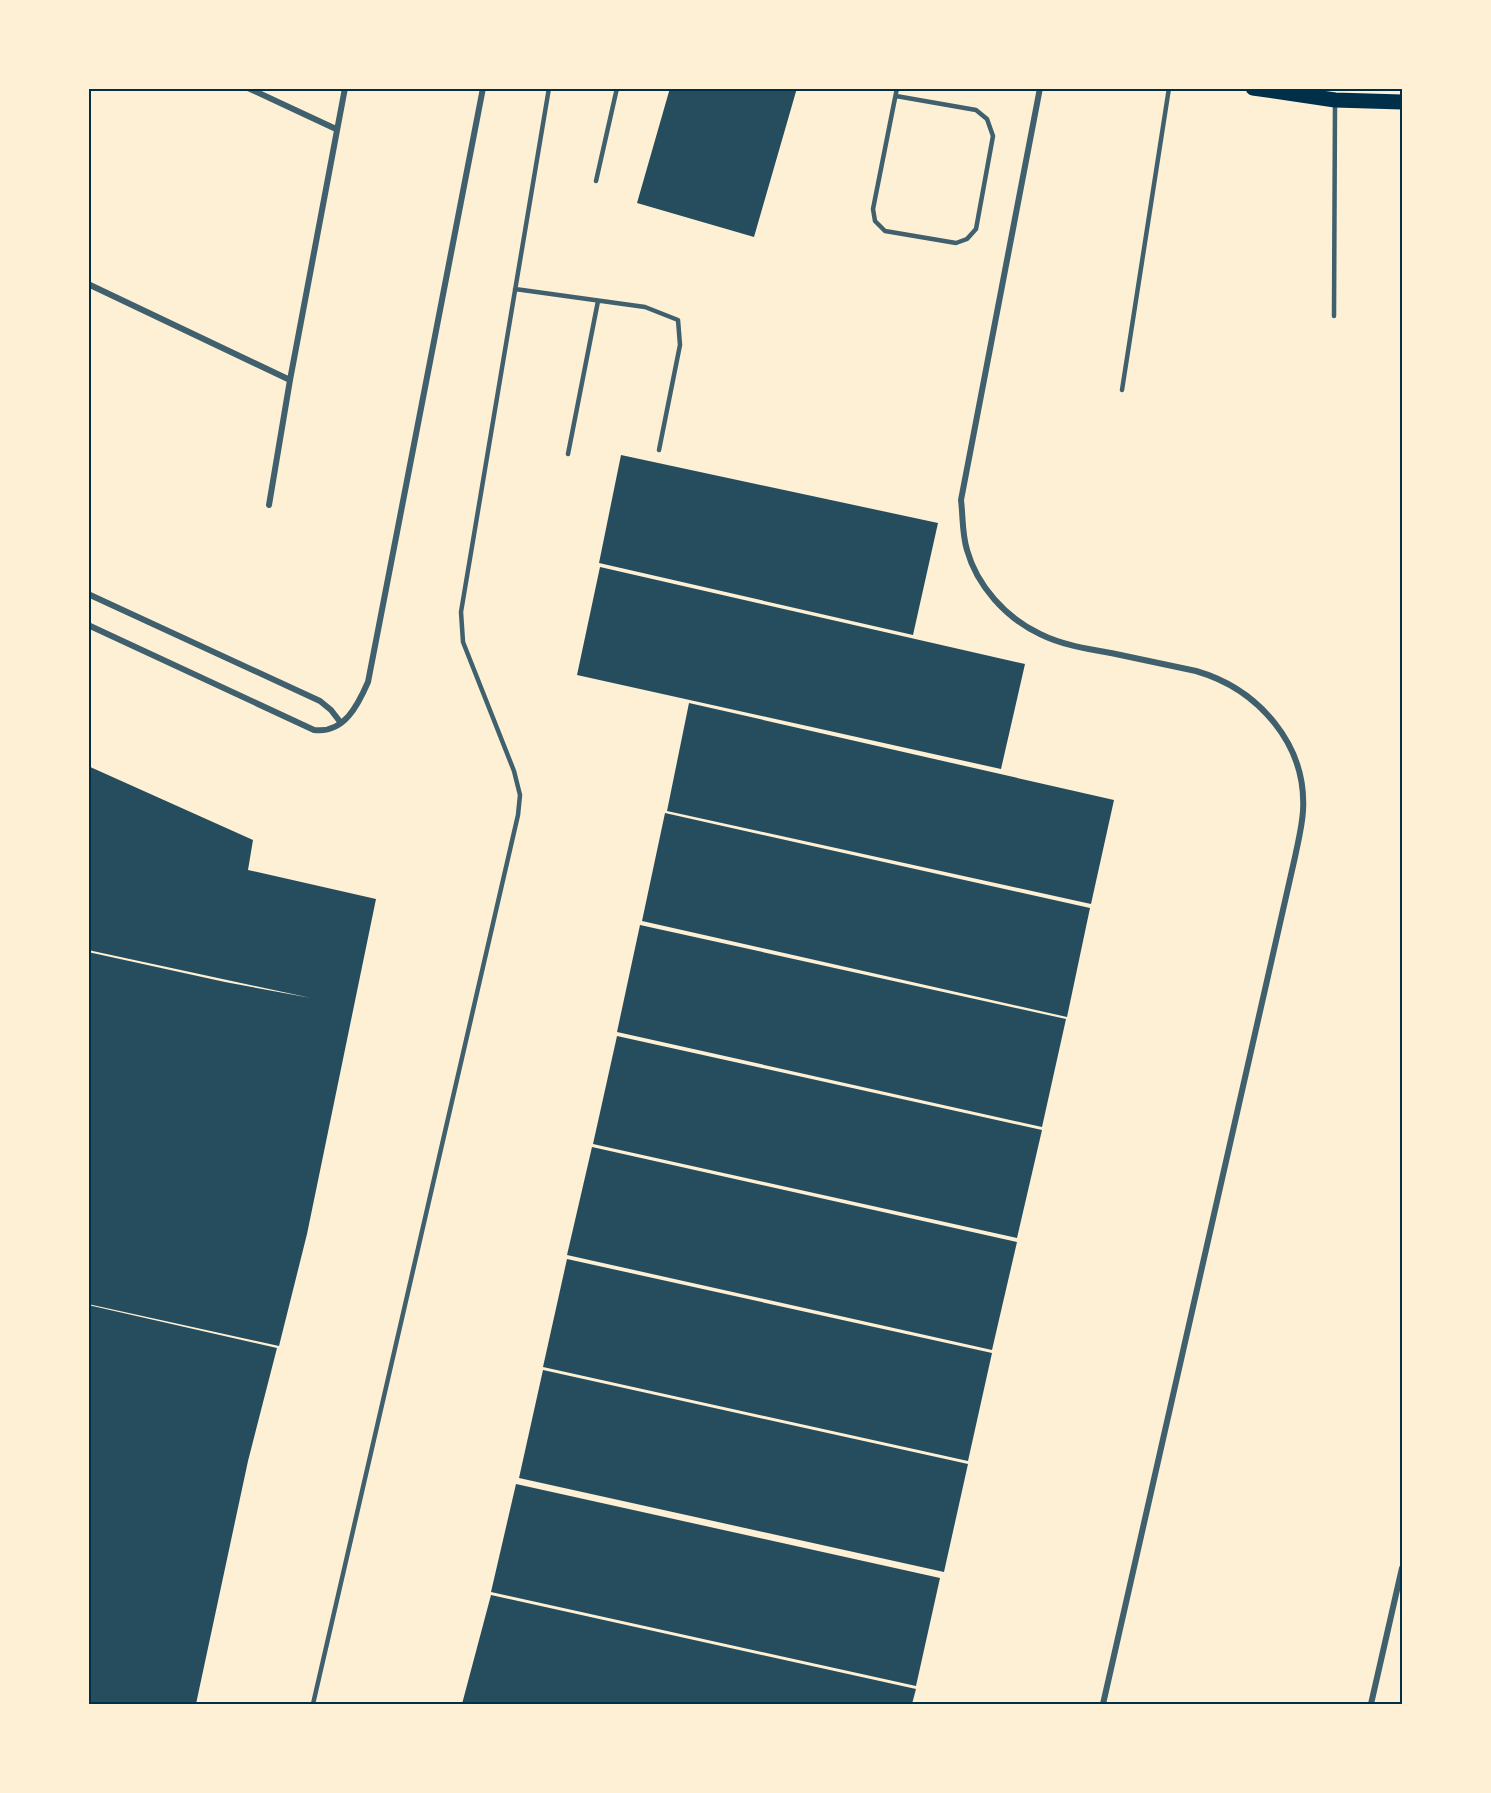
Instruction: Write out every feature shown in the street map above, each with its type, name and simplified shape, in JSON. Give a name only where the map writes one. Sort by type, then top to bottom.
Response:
[{"type":"main road","points":[[1253,88],[1335,100],[1402,102]]},
{"type":"street","points":[[248,88],[336,129]]},
{"type":"street","points":[[269,505],[345,88]]},
{"type":"street","points":[[88,626],[314,730],[328,730],[341,723],[357,708],[368,682],[483,88]]},
{"type":"street","points":[[1040,88],[961,500],[965,543],[970,561],[982,584],[999,604],[1016,620],[1040,634],[1077,646],[1205,673],[1243,692],[1267,712],[1278,725],[1299,775],[1303,810],[1295,857],[1103,1704]]},
{"type":"street","points":[[88,284],[290,380]]},
{"type":"street","points":[[88,594],[320,701],[341,723]]},
{"type":"street","points":[[1371,1704],[1402,1568]]},
{"type":"lane","points":[[312,1704],[518,815],[520,795],[514,771],[463,642],[461,612],[549,88]]},
{"type":"lane","points":[[596,181],[617,88]]},
{"type":"lane","points":[[896,96],[976,110],[987,119],[993,136],[976,229],[967,239],[956,243],[885,231],[875,221],[873,209],[897,88]]},
{"type":"lane","points":[[1122,390],[1169,88]]},
{"type":"lane","points":[[1334,316],[1335,100]]},
{"type":"lane","points":[[515,290],[645,307],[678,320],[680,345],[659,450]]},
{"type":"lane","points":[[568,454],[598,301]]},
{"type":"building","points":[[670,88],[797,88],[754,237],[637,203]]},
{"type":"building","points":[[621,455],[938,523],[913,635],[599,563]]},
{"type":"building","points":[[600,567],[1025,664],[1001,769],[577,675]]},
{"type":"building","points":[[689,703],[1114,800],[1091,904],[667,811]]},
{"type":"building","points":[[88,766],[253,840],[248,870],[376,899],[307,1234],[279,1346],[88,1304],[88,952],[311,998],[88,950]]},
{"type":"building","points":[[665,813],[1090,908],[1067,1017],[642,921]]},
{"type":"building","points":[[640,925],[1066,1019],[1042,1127],[617,1032]]},
{"type":"building","points":[[617,1036],[1042,1130],[1017,1238],[593,1144]]},
{"type":"building","points":[[592,1147],[1017,1242],[992,1350],[567,1255]]},
{"type":"building","points":[[567,1259],[992,1353],[968,1461],[543,1367]]},
{"type":"building","points":[[88,1305],[277,1348],[248,1461],[196,1704],[88,1704]]},
{"type":"building","points":[[543,1370],[968,1464],[944,1572],[519,1478]]},
{"type":"building","points":[[516,1484],[940,1578],[916,1686],[491,1592]]},
{"type":"building","points":[[491,1595],[916,1689],[912,1704],[462,1704]]}]
